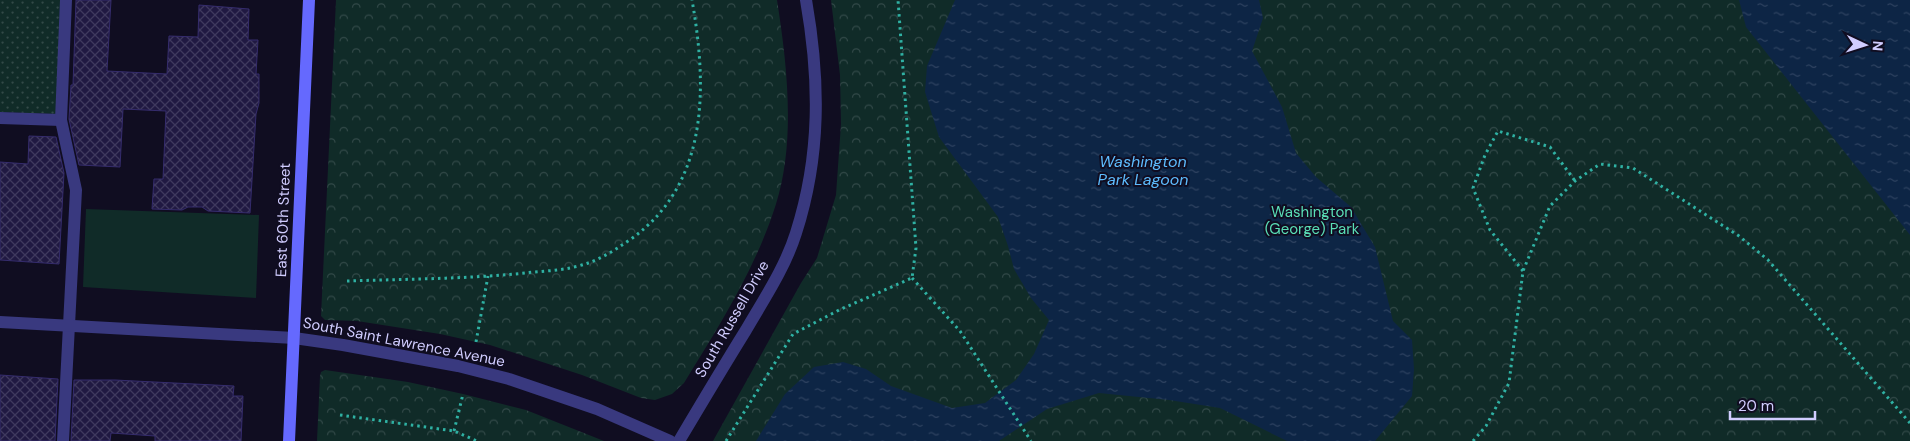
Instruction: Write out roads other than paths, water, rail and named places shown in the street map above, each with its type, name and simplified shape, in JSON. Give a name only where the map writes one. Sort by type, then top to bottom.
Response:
[{"type":"street","points":[[64,441],[76,190],[61,120],[66,0]]},
{"type":"street","name":"East 60th Street","points":[[289,441],[309,0]]},
{"type":"street","name":"South Russell Drive","points":[[679,441],[777,279],[796,234],[810,183],[816,137],[816,96],[812,41],[806,0]]},
{"type":"street","points":[[0,118],[61,120]]},
{"type":"street","name":"South Saint Lawrence Avenue","points":[[0,322],[294,338],[343,345],[449,364],[509,379],[597,409],[670,441]]},
{"type":"water","name":"Washington Park Lagoon","points":[[955,0],[1259,0],[1263,18],[1252,51],[1282,107],[1296,153],[1316,177],[1351,207],[1375,247],[1393,321],[1412,340],[1414,369],[1412,396],[1375,441],[1287,441],[1220,408],[1169,400],[1099,393],[1047,409],[999,441],[756,441],[785,394],[814,367],[843,362],[866,369],[891,386],[952,408],[985,403],[1016,380],[1034,354],[1049,320],[1031,298],[1014,269],[998,217],[939,137],[925,92],[927,66]]},
{"type":"water","points":[[1739,0],[1910,0],[1910,235],[1746,27]]},
{"type":"park label","name":"Washington (George) Park","points":[[1312,220]]}]
